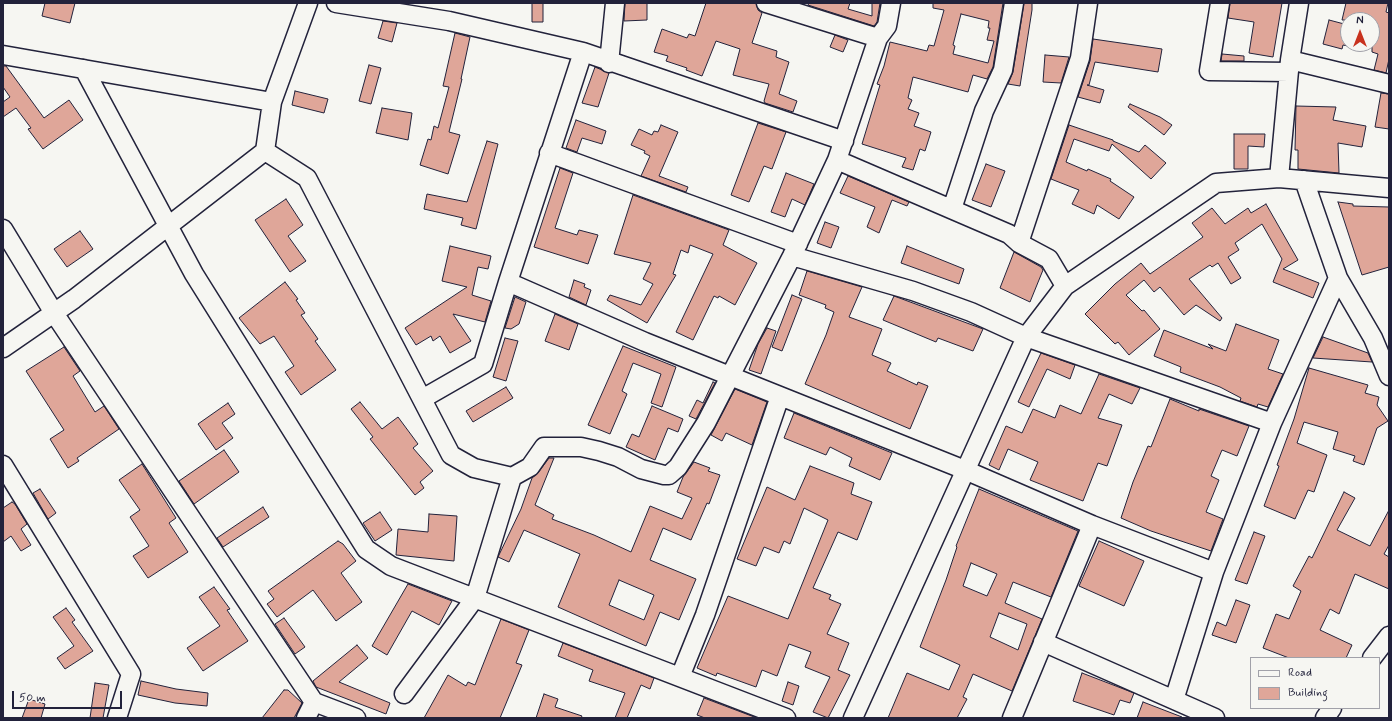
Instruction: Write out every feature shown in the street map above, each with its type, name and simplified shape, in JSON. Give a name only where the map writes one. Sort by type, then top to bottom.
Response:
[{"type":"street","points":[[3,348],[54,313],[265,151],[272,102],[308,3]]},
{"type":"street","points":[[336,3],[449,21],[583,52],[609,63],[844,142]]},
{"type":"street","points":[[609,63],[615,3]]},
{"type":"street","points":[[766,3],[878,38]]},
{"type":"street","points":[[265,151],[307,178],[451,455],[474,468],[512,477],[530,467],[544,447],[587,448],[618,457],[641,469],[669,475],[678,467],[706,423],[795,250],[844,142],[878,38],[887,26],[891,3]]},
{"type":"street","points":[[952,209],[984,111],[1003,70],[1014,3]]},
{"type":"street","points":[[1019,242],[1080,58],[1088,3]]},
{"type":"street","points":[[1220,3],[1209,71],[1289,66],[1389,84]]},
{"type":"street","points":[[1279,178],[1289,66],[1299,3]]},
{"type":"street","points":[[422,399],[484,364],[508,282],[583,52]]},
{"type":"street","points":[[3,55],[272,102]]},
{"type":"street","points":[[84,69],[194,274],[366,549],[391,566],[786,718]]},
{"type":"street","points":[[549,153],[795,250],[971,312],[1026,337],[1272,423]]},
{"type":"street","points":[[837,160],[1009,234],[1019,242],[1049,259],[1065,286]]},
{"type":"street","points":[[853,718],[1026,337],[1065,286],[1216,183],[1279,178],[1389,188]]},
{"type":"street","points":[[1304,180],[1338,278],[1373,338],[1389,376]]},
{"type":"street","points":[[3,229],[54,313],[314,702],[356,718]]},
{"type":"street","points":[[1174,700],[1214,572],[1272,423],[1338,278]]},
{"type":"street","points":[[508,282],[644,342],[965,470],[1092,525],[1214,572]]},
{"type":"street","points":[[680,676],[710,601],[780,396]]},
{"type":"street","points":[[3,465],[131,674],[117,718]]},
{"type":"street","points":[[404,694],[475,598],[512,477]]},
{"type":"street","points":[[1012,718],[1092,525]]},
{"type":"street","points":[[1373,657],[1389,636]]},
{"type":"street","points":[[1043,642],[1215,718]]},
{"type":"street","points":[[306,718],[314,702]]},
{"type":"street","points":[[1325,718],[1331,709]]},
{"type":"building","points":[[45,3],[75,3],[70,23],[42,16]]},
{"type":"building","points":[[532,3],[543,3],[543,22],[532,22]]},
{"type":"building","points":[[625,3],[647,3],[647,20],[624,21]]},
{"type":"building","points":[[706,3],[756,3],[758,10],[762,13],[752,43],[777,51],[776,57],[789,62],[779,94],[797,101],[793,112],[765,103],[764,101],[769,84],[733,75],[740,49],[716,41],[702,76],[686,70],[687,68],[666,61],[668,56],[654,52],[662,29],[687,38],[689,34],[695,36]]},
{"type":"building","points":[[809,3],[850,3],[848,9],[872,16],[872,3],[880,3],[877,22],[874,26],[808,5]]},
{"type":"building","points":[[933,3],[1003,3],[993,67],[987,79],[973,75],[968,92],[913,77],[908,98],[912,100],[908,109],[919,113],[914,126],[931,132],[925,151],[920,149],[913,170],[902,167],[906,158],[862,144],[880,85],[877,84],[884,66],[890,42],[927,51],[929,45],[934,46],[944,10],[933,8]],"holes":[[[961,14],[989,21],[988,28],[990,28],[987,40],[994,41],[988,63],[953,54],[955,46],[953,45]]]},
{"type":"building","points":[[1024,3],[1032,3],[1032,10],[1020,86],[1008,84],[1013,72]]},
{"type":"building","points":[[1230,3],[1282,3],[1273,57],[1249,53],[1254,22],[1228,18]]},
{"type":"building","points":[[1346,3],[1388,3],[1386,12],[1389,13],[1389,59],[1386,73],[1374,70],[1378,54],[1372,52],[1380,52],[1380,12],[1344,12]]},
{"type":"building","points":[[1329,20],[1340,23],[1340,48],[1323,44]]},
{"type":"building","points":[[383,21],[397,23],[392,42],[378,38]]},
{"type":"building","points":[[455,33],[470,37],[462,79],[449,132],[460,135],[448,174],[420,165],[428,139],[431,140],[434,126],[438,128],[449,87],[443,86]]},
{"type":"building","points":[[835,35],[848,40],[843,52],[830,47]]},
{"type":"building","points":[[1093,39],[1162,49],[1158,72],[1095,62],[1089,85],[1087,85],[1104,90],[1100,103],[1078,97],[1090,61]]},
{"type":"building","points":[[1222,54],[1244,56],[1244,61],[1221,61]]},
{"type":"building","points":[[1045,55],[1069,57],[1061,83],[1043,82]]},
{"type":"building","points":[[369,65],[381,68],[371,104],[359,101]]},
{"type":"building","points":[[3,66],[6,66],[44,118],[69,100],[83,120],[43,149],[28,129],[31,128],[16,108],[3,117],[3,102],[10,97],[3,87]]},
{"type":"building","points":[[595,67],[609,73],[598,107],[582,103]]},
{"type":"building","points":[[295,91],[328,99],[324,113],[292,105]]},
{"type":"building","points":[[1381,93],[1389,94],[1389,129],[1375,127]]},
{"type":"building","points":[[1130,104],[1160,117],[1172,125],[1164,135],[1128,107]]},
{"type":"building","points":[[1296,106],[1336,107],[1333,120],[1366,126],[1362,147],[1338,143],[1339,173],[1298,169],[1298,150],[1295,150]]},
{"type":"building","points":[[382,108],[412,113],[408,140],[376,133]]},
{"type":"building","points":[[576,120],[606,131],[602,144],[582,138],[577,152],[566,148]]},
{"type":"building","points":[[758,123],[786,132],[772,169],[764,166],[749,202],[731,195]]},
{"type":"building","points":[[661,125],[678,132],[659,176],[688,187],[686,192],[641,176],[650,156],[644,153],[645,151],[631,145],[639,129],[652,135],[654,131],[658,132]]},
{"type":"building","points":[[1069,125],[1113,140],[1139,152],[1145,145],[1166,163],[1151,179],[1112,144],[1109,151],[1074,139],[1066,162],[1087,171],[1088,169],[1111,179],[1110,181],[1134,197],[1119,219],[1097,205],[1094,214],[1072,204],[1079,190],[1051,179]]},
{"type":"building","points":[[1234,134],[1265,134],[1264,147],[1248,146],[1248,169],[1234,169]]},
{"type":"building","points":[[487,141],[498,144],[476,229],[461,225],[463,218],[424,209],[427,194],[467,202]]},
{"type":"building","points":[[986,164],[1005,171],[991,207],[972,200]]},
{"type":"building","points":[[560,168],[573,173],[555,228],[577,235],[579,230],[598,235],[588,264],[534,247]]},
{"type":"building","points":[[786,173],[814,184],[805,205],[792,199],[785,217],[771,212]]},
{"type":"building","points":[[848,176],[909,202],[907,206],[892,200],[879,233],[867,227],[875,207],[840,193]]},
{"type":"building","points":[[633,195],[729,230],[723,245],[757,263],[735,305],[719,296],[718,298],[714,296],[693,340],[676,332],[713,254],[690,245],[688,253],[681,250],[673,274],[676,275],[647,323],[607,300],[610,295],[641,305],[653,284],[643,279],[651,263],[614,254]]},
{"type":"building","points":[[286,199],[303,225],[288,236],[306,261],[290,272],[255,220]]},
{"type":"building","points":[[1338,202],[1353,204],[1353,206],[1389,207],[1389,267],[1362,275]]},
{"type":"building","points":[[1266,204],[1298,260],[1283,269],[1319,283],[1313,298],[1273,282],[1282,259],[1262,224],[1235,243],[1239,250],[1228,257],[1241,278],[1231,284],[1218,263],[1212,267],[1210,265],[1189,279],[1222,318],[1220,321],[1196,305],[1184,315],[1160,287],[1154,292],[1144,280],[1126,295],[1142,311],[1144,310],[1160,329],[1129,355],[1118,342],[1115,344],[1085,314],[1115,284],[1141,263],[1150,274],[1203,237],[1192,223],[1212,208],[1225,224],[1248,208],[1251,213]]},
{"type":"building","points":[[825,222],[839,227],[831,248],[817,243]]},
{"type":"building","points":[[80,231],[93,249],[67,267],[54,249]]},
{"type":"building","points":[[450,246],[491,256],[488,269],[478,267],[472,295],[491,301],[485,322],[453,314],[471,341],[450,353],[440,336],[433,341],[431,336],[416,345],[405,328],[467,287],[442,281]]},
{"type":"building","points":[[907,246],[964,269],[959,284],[901,263]]},
{"type":"building","points":[[1014,252],[1041,267],[1043,270],[1030,302],[1000,288]]},
{"type":"building","points":[[807,271],[862,287],[849,317],[882,329],[872,355],[891,363],[887,371],[917,385],[918,382],[928,386],[910,429],[805,384],[834,312],[825,308],[826,305],[799,295]]},
{"type":"building","points":[[574,280],[585,284],[584,287],[591,290],[586,305],[569,297]]},
{"type":"building","points":[[285,282],[298,299],[296,300],[305,313],[301,315],[318,339],[315,341],[336,370],[301,395],[285,372],[294,366],[274,336],[260,344],[239,318]]},
{"type":"building","points":[[792,295],[802,299],[782,351],[772,347]]},
{"type":"building","points":[[894,296],[983,329],[973,351],[938,338],[936,342],[883,320]]},
{"type":"building","points":[[515,297],[526,302],[519,324],[511,329],[505,328]]},
{"type":"building","points":[[555,314],[578,324],[569,350],[545,341]]},
{"type":"building","points":[[1236,324],[1279,340],[1268,369],[1283,374],[1268,407],[1258,404],[1257,407],[1240,401],[1241,398],[1220,387],[1180,372],[1181,367],[1154,356],[1164,330],[1213,349],[1208,344],[1226,351]]},
{"type":"building","points":[[767,328],[776,331],[761,374],[749,370],[758,344]]},
{"type":"building","points":[[1323,337],[1368,353],[1372,362],[1313,358]]},
{"type":"building","points":[[505,338],[518,341],[506,381],[493,377]]},
{"type":"building","points":[[623,346],[676,367],[662,407],[651,403],[661,374],[633,363],[622,391],[627,394],[610,434],[588,425]]},
{"type":"building","points":[[64,347],[80,371],[73,376],[95,412],[104,406],[119,429],[77,458],[79,461],[68,468],[50,439],[64,430],[26,371]]},
{"type":"building","points":[[1041,353],[1075,365],[1070,379],[1047,369],[1029,407],[1018,402]]},
{"type":"building","points":[[1309,368],[1368,385],[1365,393],[1379,397],[1377,405],[1388,421],[1377,428],[1364,465],[1353,461],[1355,456],[1333,449],[1338,432],[1304,422],[1297,443],[1327,455],[1314,492],[1308,490],[1295,519],[1264,506],[1279,466],[1277,465],[1294,419]]},
{"type":"building","points":[[1099,374],[1140,388],[1132,404],[1109,394],[1098,418],[1122,425],[1107,466],[1098,463],[1083,501],[1030,480],[1038,462],[1008,449],[999,470],[989,465],[1006,426],[1022,433],[1033,409],[1055,418],[1060,405],[1081,414]]},
{"type":"building","points":[[713,382],[715,383],[696,419],[689,416],[697,400],[703,403]]},
{"type":"building","points":[[506,387],[513,398],[473,422],[466,411]]},
{"type":"building","points":[[735,389],[767,402],[752,445],[726,433],[722,441],[711,435]]},
{"type":"building","points":[[1170,399],[1199,411],[1199,409],[1249,426],[1237,456],[1222,450],[1211,476],[1219,480],[1206,512],[1223,519],[1211,551],[1151,531],[1121,518],[1133,482],[1148,446],[1151,447]]},
{"type":"building","points":[[360,402],[382,429],[398,417],[418,444],[413,448],[433,471],[420,482],[424,488],[415,495],[370,439],[373,437],[351,409]]},
{"type":"building","points":[[228,403],[235,414],[222,423],[233,438],[216,450],[198,424]]},
{"type":"building","points":[[652,406],[683,419],[678,432],[668,428],[655,460],[626,447],[632,434],[639,437]]},
{"type":"building","points":[[794,413],[892,453],[880,480],[849,466],[852,458],[830,447],[826,455],[784,438]]},
{"type":"building","points":[[224,450],[239,472],[194,504],[179,481]]},
{"type":"building","points":[[549,458],[554,458],[535,505],[554,515],[552,519],[594,535],[631,552],[650,506],[682,519],[692,498],[677,492],[683,477],[694,462],[710,468],[708,471],[720,475],[709,504],[707,503],[691,540],[663,528],[650,560],[696,579],[679,620],[660,612],[646,646],[558,607],[580,554],[524,530],[509,562],[498,557],[521,509],[532,478],[538,473]],"holes":[[[619,580],[654,595],[644,620],[609,605]]]},
{"type":"building","points":[[142,464],[176,518],[169,523],[188,552],[148,578],[133,556],[149,546],[130,517],[140,510],[119,480]]},
{"type":"building","points":[[810,466],[854,483],[851,494],[872,502],[857,540],[838,532],[813,588],[831,595],[829,599],[841,604],[827,634],[849,643],[838,670],[850,675],[828,718],[813,712],[830,677],[805,667],[811,652],[789,644],[777,676],[762,670],[756,687],[717,673],[716,676],[697,668],[728,596],[788,619],[828,520],[804,508],[790,544],[784,541],[779,553],[764,547],[756,566],[737,559],[767,487],[795,500]]},
{"type":"building","points":[[40,489],[56,513],[48,519],[33,493]]},
{"type":"building","points":[[979,489],[1078,531],[1051,597],[1013,582],[1005,603],[1042,619],[1012,691],[973,674],[963,697],[967,699],[957,718],[888,718],[907,673],[949,690],[960,665],[920,647],[946,580],[957,547],[956,546]],"holes":[[[971,563],[997,574],[987,596],[963,586]],[[999,613],[1027,624],[1018,650],[990,637]]]},
{"type":"building","points":[[1344,492],[1355,498],[1337,530],[1370,546],[1389,510],[1389,545],[1384,554],[1389,557],[1389,589],[1355,574],[1339,614],[1330,609],[1320,630],[1352,645],[1346,657],[1286,657],[1263,648],[1276,614],[1289,619],[1301,591],[1293,586],[1309,556],[1312,558]]},
{"type":"building","points":[[12,502],[15,504],[27,524],[21,529],[31,545],[21,551],[11,536],[3,542],[3,508]]},
{"type":"building","points":[[263,507],[269,517],[223,547],[217,538]]},
{"type":"building","points":[[380,512],[392,530],[375,541],[363,523]]},
{"type":"building","points":[[429,514],[457,516],[454,561],[396,555],[398,529],[428,532]]},
{"type":"building","points":[[1254,532],[1265,536],[1247,584],[1235,580]]},
{"type":"building","points":[[338,541],[343,544],[356,561],[341,573],[362,602],[336,621],[313,590],[277,617],[267,604],[274,599],[268,591]]},
{"type":"building","points":[[1099,541],[1144,561],[1124,606],[1079,586]]},
{"type":"building","points":[[408,584],[452,601],[439,625],[412,611],[387,655],[372,646]]},
{"type":"building","points":[[214,587],[230,609],[227,610],[248,641],[203,671],[187,648],[220,626],[199,597]]},
{"type":"building","points":[[1236,600],[1250,605],[1236,643],[1212,635],[1217,622],[1226,626]]},
{"type":"building","points":[[66,608],[75,620],[72,622],[93,651],[65,669],[57,658],[74,646],[53,617]]},
{"type":"building","points":[[284,618],[305,647],[295,654],[275,624]]},
{"type":"building","points":[[501,619],[529,630],[516,663],[522,665],[500,718],[424,718],[448,675],[466,686],[468,682],[475,685]]},
{"type":"building","points":[[563,643],[654,678],[650,689],[641,685],[627,718],[615,718],[625,693],[589,681],[593,670],[558,656]]},
{"type":"building","points":[[357,645],[368,658],[339,682],[390,703],[386,714],[316,687],[313,681]]},
{"type":"building","points":[[1082,673],[1134,693],[1130,703],[1120,700],[1114,715],[1073,701]]},
{"type":"building","points":[[141,681],[176,689],[208,693],[207,706],[175,703],[138,695]]},
{"type":"building","points":[[788,682],[799,686],[793,705],[782,701]]},
{"type":"building","points":[[95,683],[109,685],[103,718],[90,718]]},
{"type":"building","points":[[284,690],[288,690],[302,703],[294,718],[262,718]]},
{"type":"building","points":[[544,694],[558,699],[555,707],[582,716],[581,718],[536,718]]},
{"type":"building","points":[[704,698],[757,718],[705,718],[697,715]]},
{"type":"building","points":[[29,699],[45,704],[41,718],[22,718]]},
{"type":"building","points":[[1143,702],[1182,717],[1182,718],[1137,718]]}]
